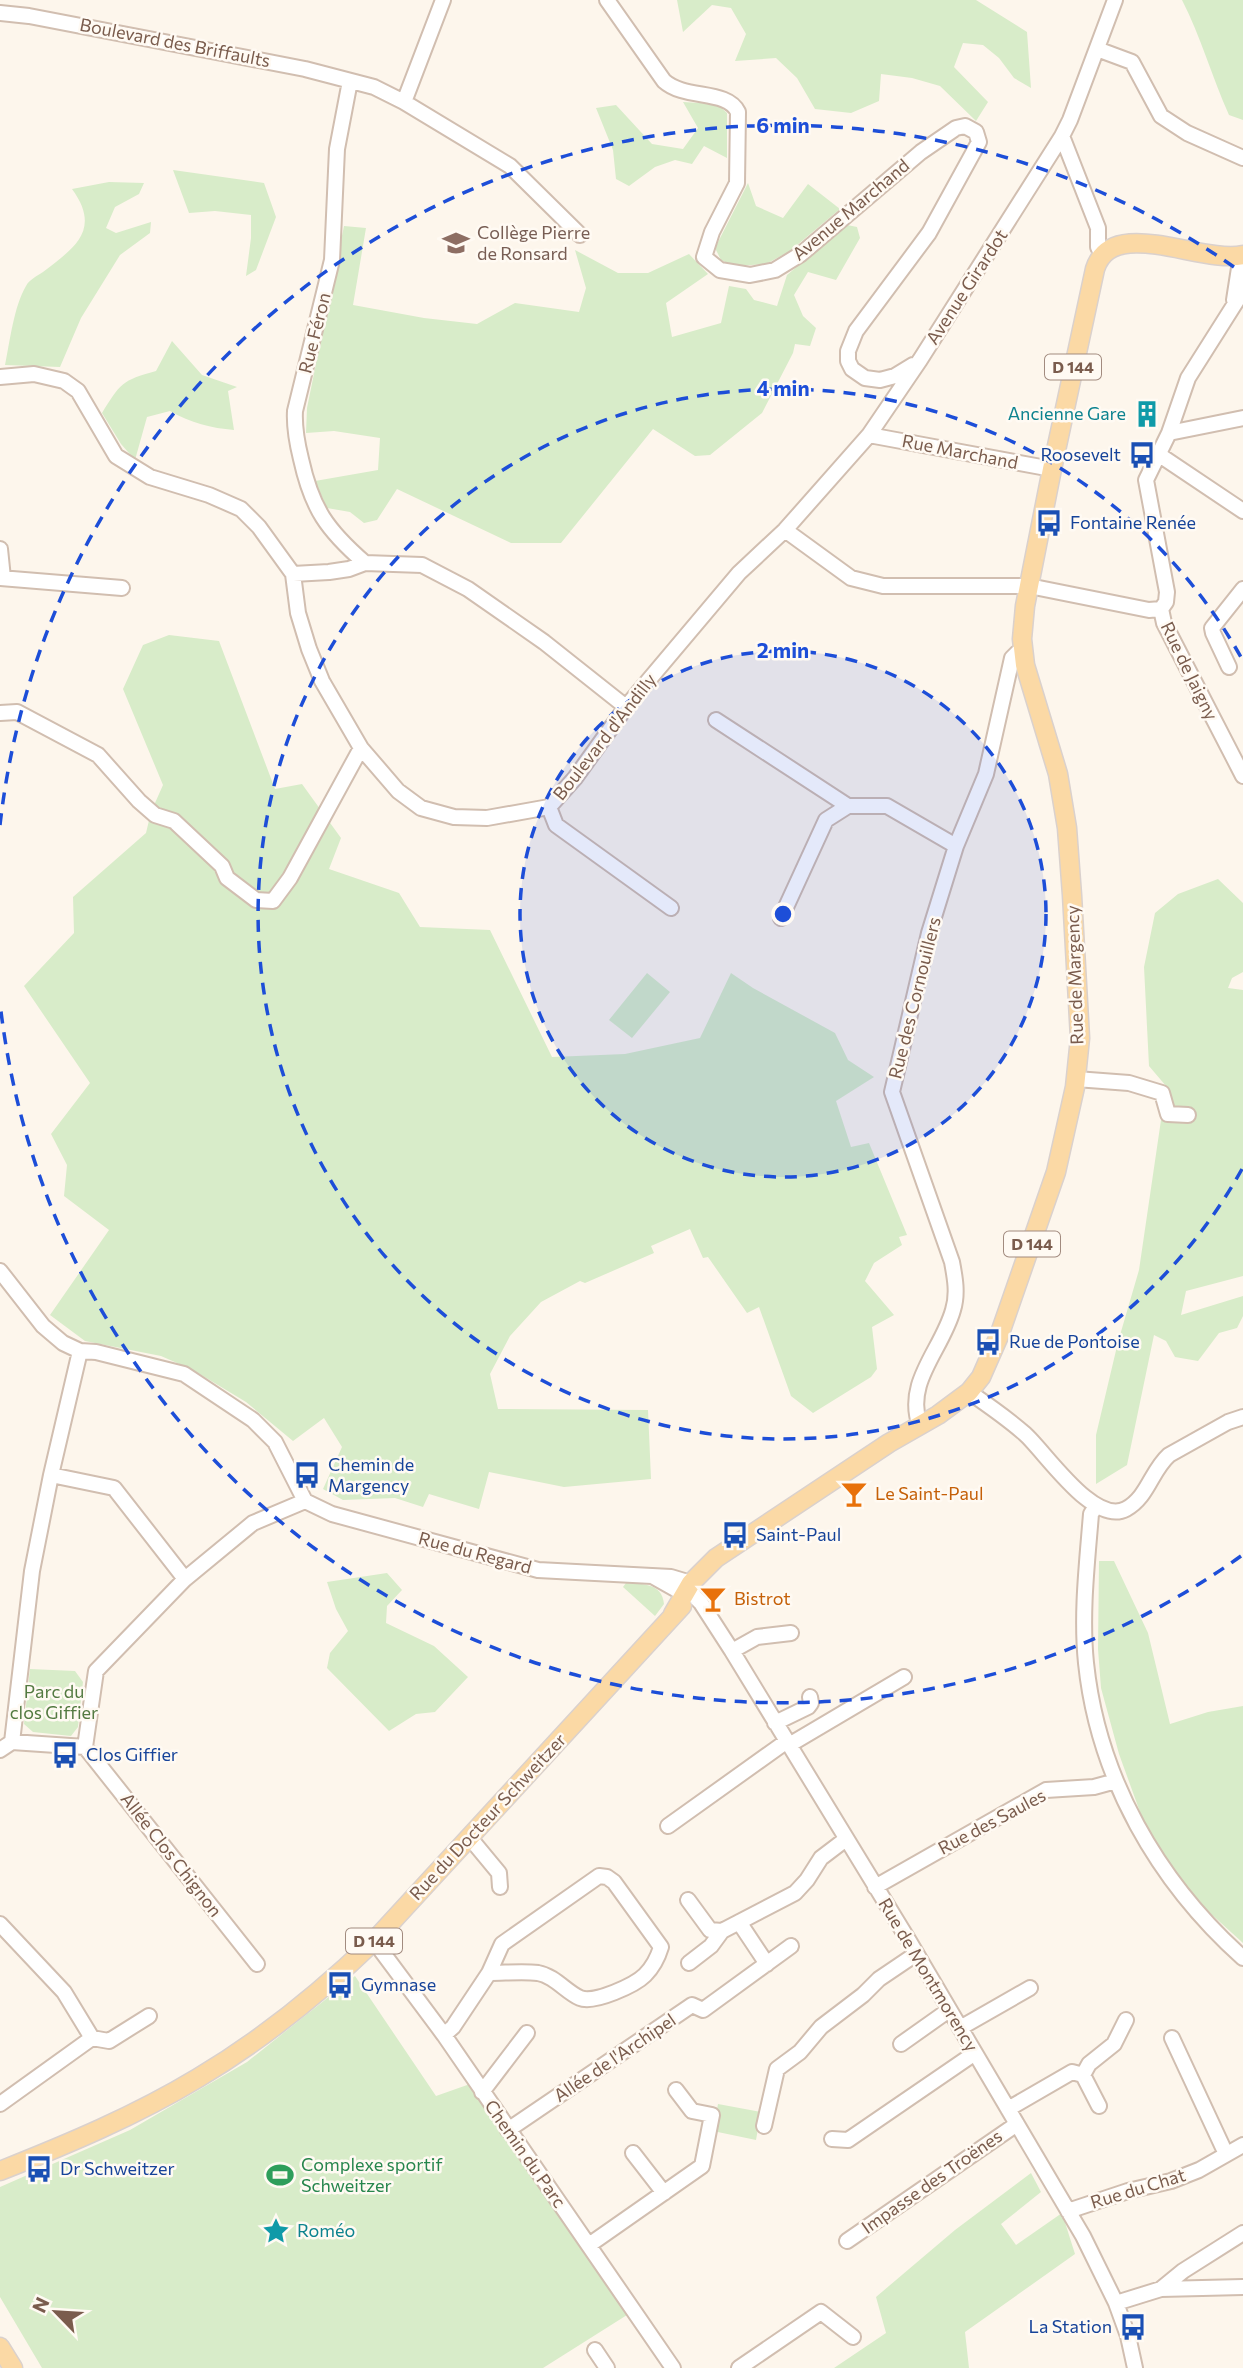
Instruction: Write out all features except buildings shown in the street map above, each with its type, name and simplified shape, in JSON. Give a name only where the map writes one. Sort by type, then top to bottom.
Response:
[{"type":"main road","points":[[1102,254],[1116,245],[1132,242],[1242,263]]},
{"type":"main road","name":"D 144","points":[[1029,586],[1095,269],[1102,254]]},
{"type":"main road","name":"Rue de Margency","points":[[969,1392],[981,1377],[999,1336],[1050,1191],[1062,1153],[1076,1079],[1079,1010],[1067,828],[1058,774],[1023,651],[1029,586]]},
{"type":"main road","name":"D 144","points":[[690,1591],[716,1558],[969,1392]]},
{"type":"main road","name":"Rue du Docteur Schweitzer","points":[[0,2171],[123,2119],[197,2079],[293,2012],[374,1941],[673,1614],[690,1591]]},
{"type":"main road","points":[[1,2348],[13,2368]]},
{"type":"street","points":[[408,104],[443,0]]},
{"type":"street","name":"Avenue Marchand","points":[[607,0],[664,81],[673,89],[724,99],[733,104],[738,112],[737,183],[712,232],[704,257],[720,270],[750,275],[775,270],[801,254],[945,134],[965,126],[976,132],[979,142],[929,233],[856,331],[848,351],[848,361],[857,374],[880,380],[895,376],[920,360]]},
{"type":"street","name":"Avenue Girardot","points":[[785,530],[869,435],[920,360],[1062,136],[1115,0]]},
{"type":"street","name":"Boulevard des Briffaults","points":[[0,13],[238,54],[374,88],[408,104],[510,166],[580,235]]},
{"type":"street","points":[[1097,49],[1132,62],[1161,116],[1187,133],[1243,158]]},
{"type":"street","name":"Rue Féron","points":[[349,81],[337,149],[332,260],[295,411],[294,426],[306,482],[323,519],[338,539],[365,563]]},
{"type":"street","points":[[1062,136],[1098,229],[1098,247],[1102,254]]},
{"type":"street","points":[[1230,311],[1242,263]]},
{"type":"street","points":[[1161,609],[1166,602],[1167,592],[1146,480],[1169,432],[1188,378],[1243,291]]},
{"type":"street","name":"Boulevard d'Andilly","points":[[0,377],[34,374],[64,381],[78,391],[116,456],[150,477],[209,495],[241,509],[259,527],[293,574],[298,613],[309,649],[322,681],[361,748],[398,792],[421,808],[437,814],[487,818],[549,807],[575,778],[625,708],[739,573],[785,530]]},
{"type":"street","points":[[1169,432],[1243,418]]},
{"type":"street","name":"Rue Marchand","points":[[869,435],[1052,469]]},
{"type":"street","points":[[1158,454],[1243,512]]},
{"type":"street","points":[[785,530],[851,578],[883,586],[1029,586]]},
{"type":"street","points":[[0,549],[1,578],[122,588]]},
{"type":"street","points":[[293,574],[339,570],[365,563],[422,565],[453,580],[544,642],[625,708]]},
{"type":"street","name":"Rue de Jaigny","points":[[1029,586],[1149,610],[1161,609],[1164,623],[1243,776]]},
{"type":"street","points":[[1229,667],[1212,628],[1243,589]]},
{"type":"street","name":"Rue des Cornouillers","points":[[920,1426],[915,1409],[919,1381],[943,1339],[953,1310],[956,1282],[952,1262],[892,1092],[929,933],[957,846],[986,774],[1012,658],[1023,651]]},
{"type":"street","points":[[0,713],[18,712],[99,755],[139,801],[155,815],[174,821],[222,866],[228,878],[256,900],[273,901],[290,878],[361,748]]},
{"type":"street","points":[[716,720],[848,806]]},
{"type":"street","points":[[781,918],[826,820],[848,806],[887,806],[957,846]]},
{"type":"street","points":[[549,807],[556,825],[671,908]]},
{"type":"street","points":[[1076,1079],[1129,1083],[1162,1093],[1168,1114],[1188,1115]]},
{"type":"street","points":[[0,1271],[43,1326],[63,1343],[80,1351],[96,1352],[184,1374],[253,1420],[275,1442],[305,1501],[253,1523],[185,1578],[96,1671],[85,1747],[6,1746],[32,1571],[80,1351]]},
{"type":"street","points":[[969,1392],[1027,1436],[1096,1506],[1107,1512],[1123,1510],[1137,1502],[1161,1462],[1169,1455],[1228,1422],[1243,1418]]},
{"type":"street","points":[[51,1475],[114,1488],[185,1578]]},
{"type":"street","name":"Rue du Regard","points":[[305,1501],[332,1514],[538,1570],[671,1577],[690,1591]]},
{"type":"street","points":[[1096,1506],[1091,1514],[1085,1580],[1086,1663],[1099,1727],[1116,1780],[1145,1842],[1167,1876],[1196,1911],[1243,1958]]},
{"type":"street","name":"Rue de Montmorency","points":[[690,1591],[705,1608],[732,1651],[1068,2211],[1106,2279],[1128,2336],[1135,2368]]},
{"type":"street","points":[[732,1651],[757,1637],[791,1633]]},
{"type":"street","points":[[668,1826],[788,1743],[904,1677]]},
{"type":"street","points":[[775,1723],[808,1707],[811,1703],[810,1697]]},
{"type":"street","name":"Allée Clos Chignon","points":[[85,1747],[257,1964]]},
{"type":"street","name":"Rue des Saules","points":[[875,1887],[1046,1790],[1094,1787],[1116,1780]]},
{"type":"street","points":[[470,1838],[499,1873],[500,1888]]},
{"type":"street","points":[[690,1963],[710,1946],[722,1931],[795,1893],[821,1858],[846,1839]]},
{"type":"street","points":[[444,2035],[453,2027],[489,1973],[502,1944],[599,1876],[614,1882],[661,1947],[653,1964],[639,1980],[593,2000],[582,1999],[538,1973],[489,1973]]},
{"type":"street","points":[[688,1900],[710,1930],[722,1931]]},
{"type":"street","points":[[739,1922],[767,1964]]},
{"type":"street","points":[[0,1924],[64,1992],[92,2038],[109,2042],[149,2016]]},
{"type":"street","name":"Chemin du Parc","points":[[374,1941],[444,2035],[674,2368]]},
{"type":"street","name":"Allée de l'Archipel","points":[[508,2130],[692,2005],[703,2010],[791,1947]]},
{"type":"street","points":[[764,2126],[777,2070],[800,2052],[821,2027],[863,1996],[879,1979],[916,1954]]},
{"type":"street","points":[[960,2028],[1030,1988]]},
{"type":"street","points":[[901,2044],[949,2010]]},
{"type":"street","points":[[1083,2075],[1089,2064],[1114,2044],[1126,2020]]},
{"type":"street","points":[[482,2092],[527,2033]]},
{"type":"street","points":[[0,2104],[92,2038]]},
{"type":"street","points":[[1172,2038],[1226,2154]]},
{"type":"street","points":[[832,2139],[848,2140],[975,2053]]},
{"type":"street","points":[[1008,2109],[1072,2072],[1083,2075],[1099,2105]]},
{"type":"street","points":[[589,2245],[702,2166],[712,2115],[692,2111],[676,2090]]},
{"type":"street","name":"Impasse des Troënes","points":[[847,2241],[1017,2124]]},
{"type":"street","name":"Rue du Chat","points":[[1068,2211],[1128,2191],[1171,2181],[1199,2170],[1243,2145]]},
{"type":"street","points":[[633,2153],[664,2193]]},
{"type":"street","points":[[1161,2289],[1183,2271],[1243,2233]]},
{"type":"street","points":[[1116,2303],[1161,2289],[1243,2287]]},
{"type":"street","points":[[739,2368],[821,2312],[853,2337]]},
{"type":"street","points":[[595,2350],[607,2368]]},
{"type":"green space","points":[[677,0],[976,0],[1027,32],[1031,88],[1014,78],[999,58],[983,45],[963,43],[954,67],[988,102],[976,121],[940,86],[912,78],[881,74],[879,101],[851,113],[815,109],[797,78],[776,58],[735,61],[746,34],[731,8],[712,5],[683,32]]},
{"type":"green space","points":[[1182,0],[1243,0],[1243,120],[1229,115]]},
{"type":"green space","points":[[683,102],[717,104],[727,113],[727,158],[704,146],[692,164],[675,160],[655,167],[629,186],[616,179],[613,150],[596,108],[616,105],[652,144],[683,149],[698,128]]},
{"type":"green space","points":[[173,170],[264,183],[276,217],[256,270],[246,276],[251,215],[215,211],[189,213]]},
{"type":"green space","points":[[109,182],[144,183],[139,194],[115,207],[106,228],[116,233],[151,222],[150,233],[120,255],[81,318],[60,367],[5,365],[15,313],[26,286],[74,246],[84,227],[81,203],[72,189]]},
{"type":"green space","points":[[748,183],[756,206],[783,218],[808,184],[840,209],[790,251],[766,264],[734,266],[721,260],[715,248]]},
{"type":"green space","points":[[847,225],[857,227],[860,238],[836,280],[808,272],[794,295],[803,316],[816,328],[810,346],[795,344],[762,413],[710,455],[695,456],[653,429],[561,543],[511,543],[397,489],[377,520],[364,523],[350,512],[327,508],[315,481],[378,470],[380,438],[334,431],[306,433],[307,408],[344,226],[366,228],[353,305],[477,324],[515,303],[579,312],[586,288],[575,250],[618,273],[648,273],[689,254],[708,274],[666,303],[672,337],[721,323],[729,286],[746,289],[754,300],[777,306],[787,275]]},
{"type":"green space","points":[[172,341],[202,375],[237,387],[228,391],[234,430],[201,424],[170,411],[147,417],[135,460],[121,444],[102,413],[123,384],[156,371]]},
{"type":"green space","points":[[169,635],[219,641],[275,789],[302,784],[341,838],[329,869],[399,893],[420,927],[490,930],[552,1057],[625,1054],[700,1038],[731,973],[835,1033],[848,1060],[874,1077],[836,1101],[851,1147],[869,1143],[907,1235],[899,1237],[902,1245],[874,1263],[865,1281],[894,1315],[872,1327],[877,1369],[871,1377],[813,1413],[791,1396],[759,1307],[747,1313],[708,1257],[703,1258],[690,1229],[651,1246],[654,1253],[585,1283],[580,1281],[541,1302],[510,1336],[490,1374],[498,1409],[648,1410],[651,1479],[564,1487],[489,1472],[479,1509],[429,1494],[423,1507],[395,1498],[343,1500],[323,1489],[342,1447],[324,1418],[293,1441],[246,1402],[193,1370],[161,1356],[85,1341],[50,1315],[109,1230],[64,1196],[67,1165],[51,1134],[90,1083],[24,986],[74,933],[73,897],[146,833],[151,812],[163,785],[123,689],[143,645]]},
{"type":"green space","points":[[1218,879],[1243,903],[1243,972],[1232,978],[1228,988],[1243,990],[1243,1276],[1186,1291],[1181,1315],[1243,1296],[1243,1316],[1237,1328],[1219,1333],[1198,1361],[1175,1357],[1166,1341],[1154,1335],[1127,1465],[1096,1484],[1096,1435],[1118,1342],[1139,1270],[1166,1086],[1149,1066],[1144,967],[1155,913],[1178,894]]},
{"type":"green space","points":[[647,973],[670,992],[632,1038],[609,1020]]},
{"type":"green space","points":[[1099,1561],[1114,1561],[1148,1633],[1170,1724],[1208,1712],[1243,1706],[1243,1943],[1199,1903],[1174,1873],[1144,1823],[1119,1754],[1101,1688],[1098,1649]]},
{"type":"green space","points":[[387,1573],[402,1590],[387,1606],[386,1623],[434,1646],[468,1677],[435,1712],[416,1714],[389,1731],[327,1668],[330,1653],[348,1631],[336,1609],[327,1582]]},
{"type":"green space","points":[[626,1583],[651,1586],[660,1592],[664,1604],[655,1616],[623,1587]]},
{"type":"green space","name":"Parc du clos Giffier","points":[[30,1669],[75,1671],[83,1682],[78,1727],[71,1736],[33,1732],[24,1724]]},
{"type":"green space","name":"Complexe sportif Schweitzer","points":[[355,1976],[436,2096],[470,2084],[627,2315],[543,2368],[42,2368],[0,2297],[0,2187],[130,2130],[247,2062]]},
{"type":"green space","points":[[718,2104],[761,2112],[756,2140],[713,2131]]},
{"type":"green space","points":[[1031,2173],[1041,2192],[1001,2224],[1016,2245],[1062,2213],[1075,2254],[965,2332],[969,2368],[834,2368],[886,2333],[876,2297],[955,2230]]},
{"type":"place","name":"Collège Pierre de Ronsard","points":[[456,243]]},
{"type":"place","name":"Ancienne Gare","points":[[1147,414]]},
{"type":"place","name":"Roosevelt","points":[[1142,455]]},
{"type":"place","name":"Fontaine Renée","points":[[1049,523]]},
{"type":"place","name":"Rue de Pontoise","points":[[988,1342]]},
{"type":"place","name":"Chemin de Margency","points":[[307,1475]]},
{"type":"place","name":"Le Saint-Paul","points":[[854,1494]]},
{"type":"place","name":"Saint-Paul","points":[[735,1535]]},
{"type":"place","name":"Bistrot","points":[[713,1599]]},
{"type":"place","name":"Clos Giffier","points":[[65,1755]]},
{"type":"place","name":"Gymnase","points":[[340,1985]]},
{"type":"place","name":"Dr Schweitzer","points":[[39,2169]]},
{"type":"place","name":"Complexe sportif Schweitzer","points":[[280,2175]]},
{"type":"place","name":"Roméo","points":[[276,2231]]},
{"type":"place","name":"La Station","points":[[1133,2327]]}]
